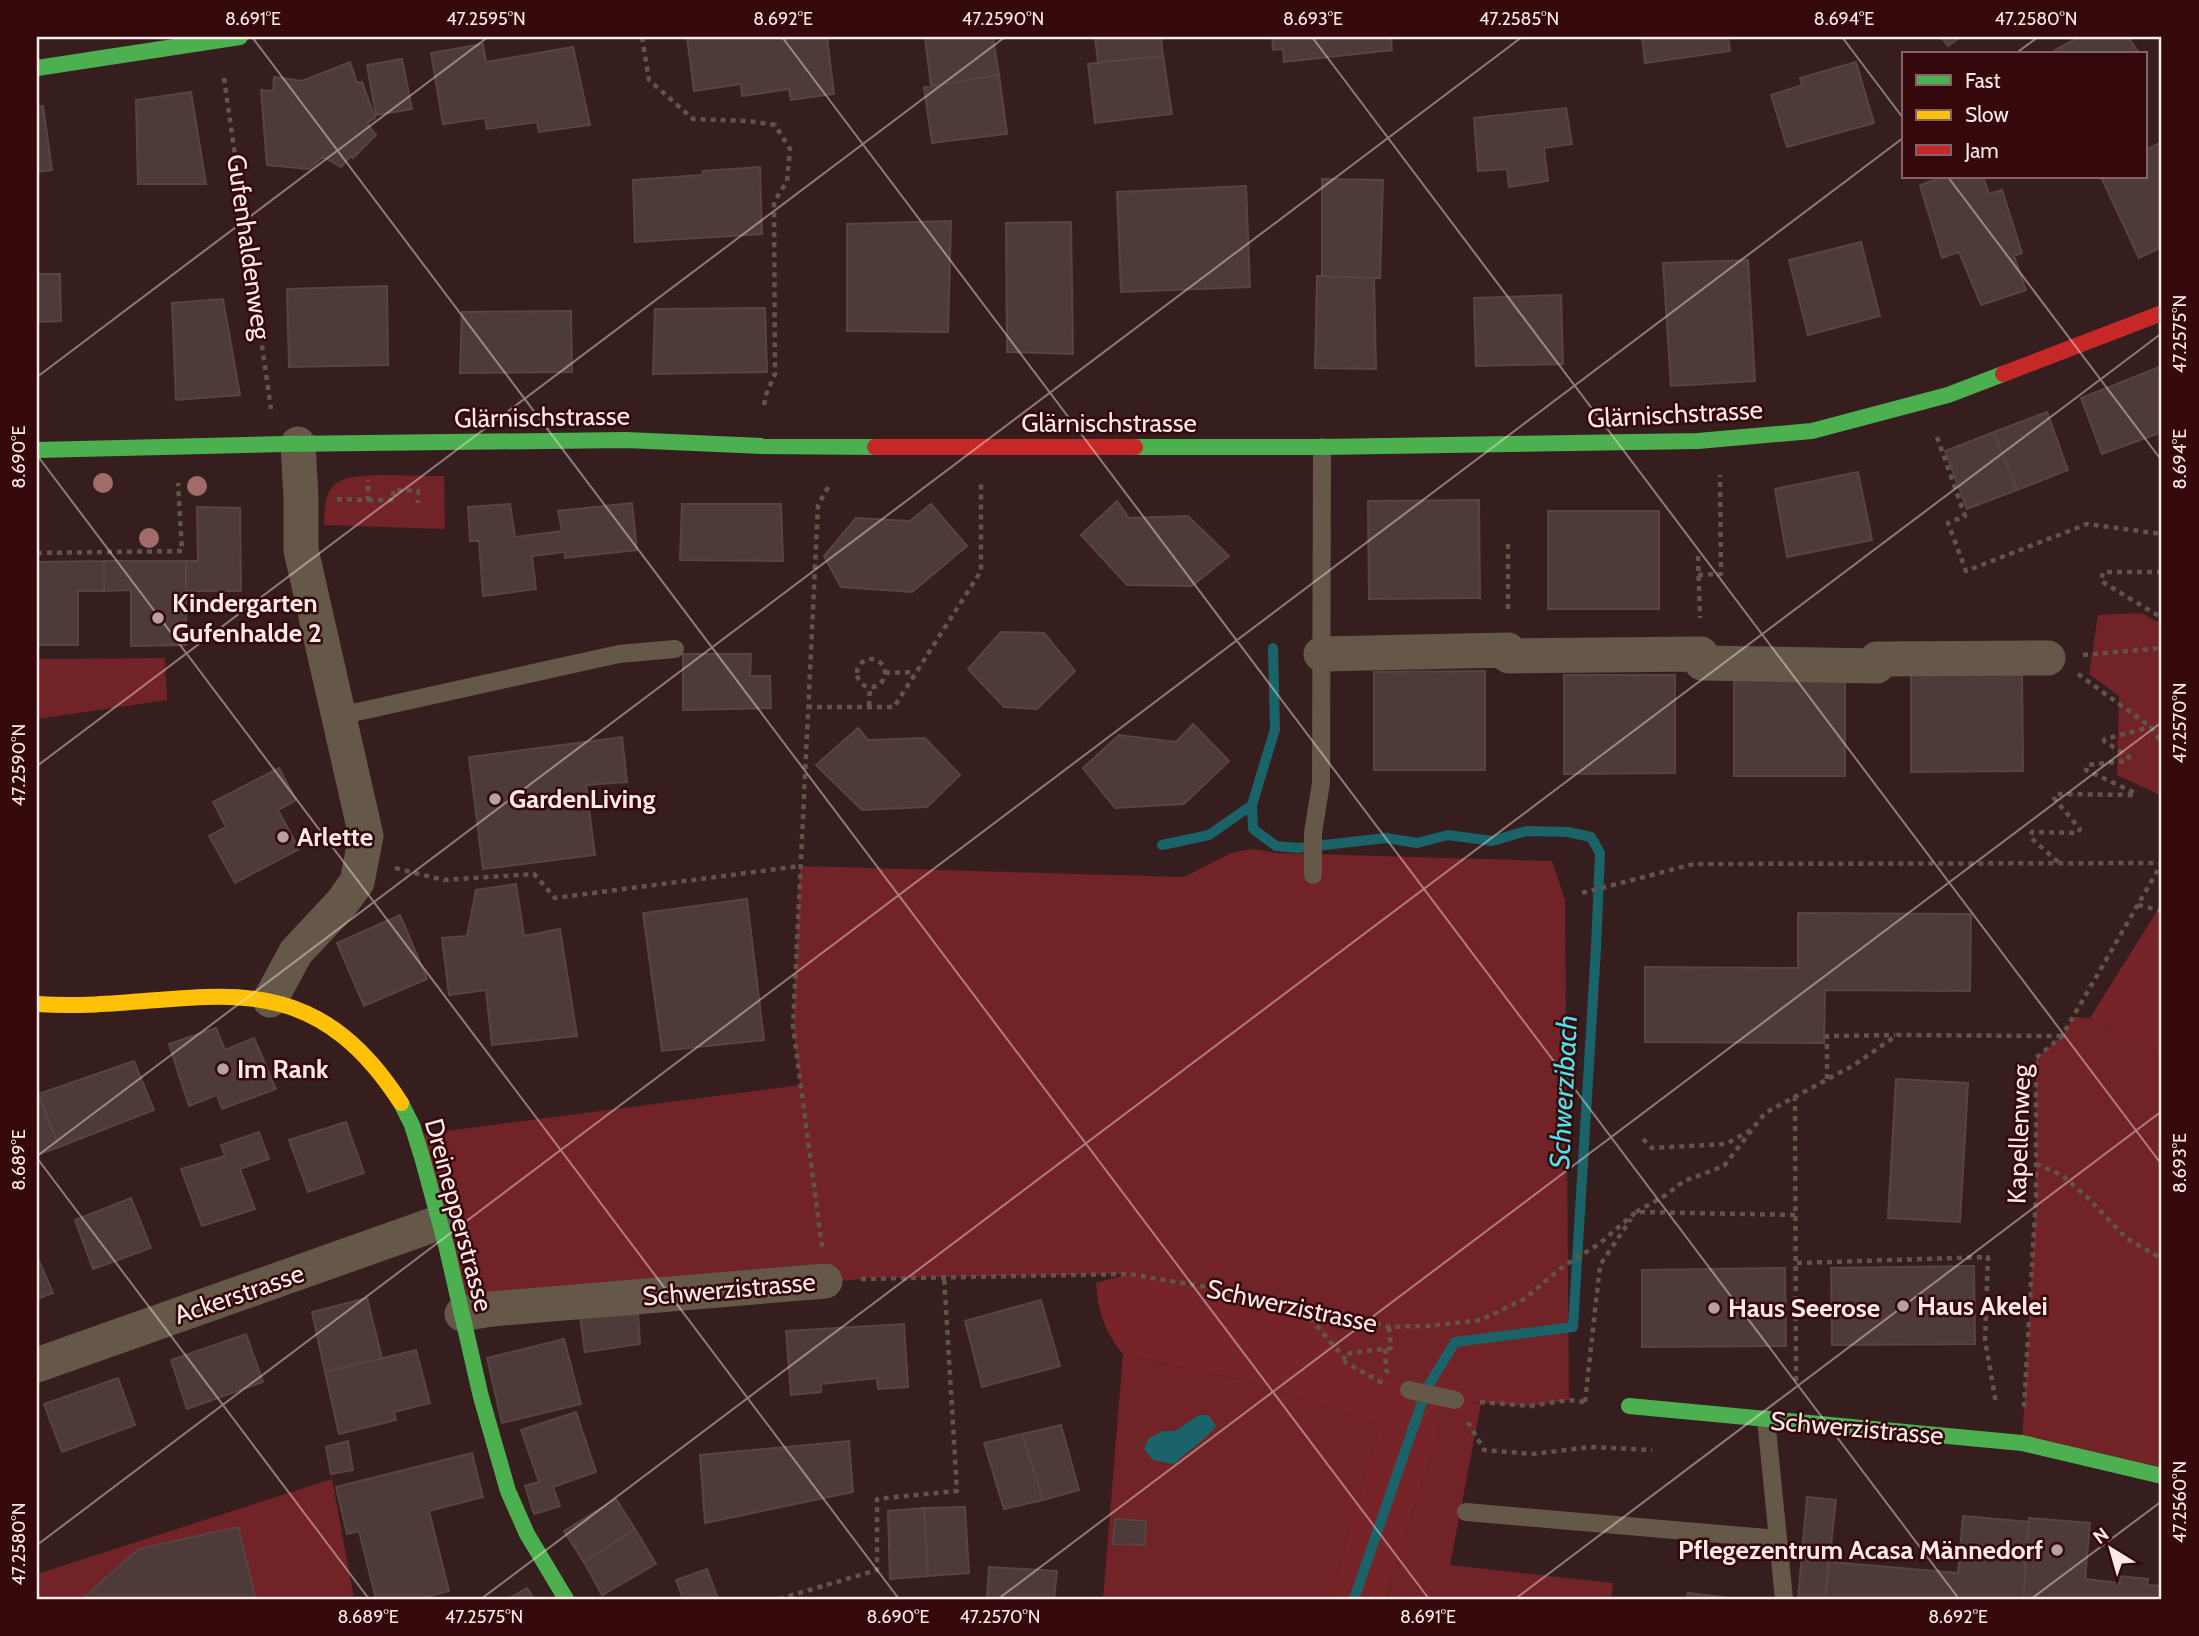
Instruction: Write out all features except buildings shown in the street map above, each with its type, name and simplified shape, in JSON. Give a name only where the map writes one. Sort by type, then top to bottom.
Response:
[{"type":"street","points":[[37,68],[240,37]]},
{"type":"street","name":"Glärnischstrasse","points":[[37,450],[626,440],[762,446],[1322,447],[1698,441],[1812,431],[1948,395],[2162,313]]},
{"type":"street","points":[[270,1000],[296,952],[341,904],[357,882],[366,836],[301,550],[301,498],[287,444]]},
{"type":"street","points":[[1321,654],[1508,650],[1509,656],[1701,654],[1702,663],[1877,666],[1877,659],[2051,658]]},
{"type":"street","name":"Dreinepperstrasse","points":[[37,1004],[69,1007],[243,996],[270,1000],[299,1010],[333,1029],[362,1052],[403,1106],[416,1135],[440,1222],[488,1424],[517,1512],[566,1599]]},
{"type":"street","name":"Ackerstrasse","points":[[37,1365],[440,1222]]},
{"type":"street","name":"Schwerzistrasse","points":[[462,1314],[824,1267]]},
{"type":"street","name":"Schwerzistrasse","points":[[1629,1406],[2022,1443],[2162,1476]]},
{"type":"lane","points":[[1313,875],[1313,832],[1321,783],[1322,447]]},
{"type":"lane","points":[[339,716],[619,654],[675,649]]},
{"type":"lane","points":[[1409,1390],[1455,1401]]},
{"type":"lane","points":[[1766,1419],[1784,1599]]},
{"type":"lane","points":[[1466,1512],[1778,1539]]},
{"type":"path","points":[[642,37],[649,80],[693,119],[775,125],[790,149],[787,181],[774,202],[775,374],[765,397],[762,446]]},
{"type":"path","name":"Gufenhaldenweg","points":[[223,68],[287,444]]},
{"type":"path","points":[[1944,430],[1936,432],[1965,516],[1948,523],[1966,571],[2087,524],[2162,534]]},
{"type":"path","points":[[37,553],[182,551],[176,447]]},
{"type":"path","points":[[368,468],[368,500]]},
{"type":"path","points":[[1698,575],[1721,574],[1720,474]]},
{"type":"path","points":[[824,1267],[793,1026],[818,505],[834,477]]},
{"type":"path","points":[[807,708],[894,707],[981,572],[981,477]]},
{"type":"path","points":[[301,498],[394,500],[393,490],[418,491],[418,503]]},
{"type":"path","points":[[1508,544],[1508,650]]},
{"type":"path","points":[[1698,556],[1701,654]]},
{"type":"path","points":[[2162,572],[2103,572],[2101,581],[2162,618]]},
{"type":"path","points":[[2051,658],[2162,648]]},
{"type":"path","points":[[2051,658],[2151,727],[2162,744]]},
{"type":"path","points":[[875,660],[882,665],[885,673],[878,684],[870,686],[859,681],[857,671],[861,663],[875,660]]},
{"type":"path","points":[[885,673],[916,672]]},
{"type":"path","points":[[869,707],[870,686]]},
{"type":"path","points":[[2059,862],[2030,837],[2032,832],[2078,833],[2080,829],[2054,798],[2056,794],[2134,795],[2135,793],[2086,770],[2087,765],[2127,761],[2129,757],[2104,741],[2105,739],[2151,727]]},
{"type":"path","points":[[361,861],[444,880],[534,874],[555,898],[800,866]]},
{"type":"path","points":[[1582,893],[1694,864],[2162,863]]},
{"type":"path","name":"Kapellenweg","points":[[2022,1443],[2036,1164],[2036,1058],[2062,1036],[2162,863]]},
{"type":"path","points":[[2138,905],[2162,911]]},
{"type":"path","points":[[1389,1327],[1481,1320],[1524,1299],[1564,1265],[1598,1244],[1636,1212],[1684,1181],[1724,1166],[1765,1113],[1854,1065],[1897,1035]]},
{"type":"path","points":[[1827,1079],[1827,1036],[2062,1036]]},
{"type":"path","points":[[1795,1095],[1796,1422]]},
{"type":"path","points":[[1643,1139],[1652,1148],[1726,1144],[1754,1127]]},
{"type":"path","points":[[2036,1164],[2062,1175],[2126,1238],[2162,1259]]},
{"type":"path","points":[[1636,1212],[1797,1215]]},
{"type":"path","points":[[1585,1402],[1600,1265],[1636,1212]]},
{"type":"path","points":[[1797,1264],[1988,1256],[1985,1340],[2004,1441]]},
{"type":"path","name":"Schwerzistrasse","points":[[824,1267],[944,1276],[1129,1274],[1296,1302],[1389,1327],[1391,1348],[1350,1353],[1346,1360],[1381,1383],[1409,1390]]},
{"type":"path","points":[[779,1599],[877,1570],[877,1499],[957,1491],[944,1276]]},
{"type":"path","points":[[1296,1302],[1346,1360]]},
{"type":"path","points":[[1455,1401],[1530,1406],[1569,1400],[1629,1406]]},
{"type":"path","points":[[1455,1401],[1484,1450],[1533,1454],[1591,1447],[1655,1450]]},
{"type":"shaded area","points":[[444,476],[445,529],[324,525],[327,499],[335,484],[351,477]]},
{"type":"shaded area","points":[[2141,613],[2162,624],[2162,796],[2117,775],[2119,696],[2089,674],[2098,615]]},
{"type":"shaded area","points":[[165,658],[167,700],[37,719],[37,659]]},
{"type":"shaded area","points":[[1253,849],[1278,853],[1552,861],[1565,900],[1569,1400],[1530,1406],[1469,1402],[1481,1404],[1450,1565],[1613,1583],[1611,1599],[1385,1599],[1448,1399],[1345,1362],[1333,1315],[1296,1302],[1129,1274],[873,1278],[462,1314],[416,1135],[800,1085],[793,1026],[800,866],[1184,877],[1231,853]]},
{"type":"shaded area","points":[[2162,903],[2162,1056],[2090,1018]]},
{"type":"shaded area","points":[[2074,1017],[2090,1018],[2162,1056],[2162,1476],[2022,1443],[2036,1196],[2036,1058],[2062,1036]]},
{"type":"shaded area","points":[[1129,1274],[1296,1302],[1333,1315],[1345,1362],[1448,1399],[1385,1599],[1330,1599],[1381,1425],[1253,1382],[1123,1354],[1103,1320],[1096,1283]]},
{"type":"shaded area","points":[[1123,1354],[1253,1382],[1382,1425],[1330,1599],[1103,1599]]},
{"type":"shaded area","points":[[332,1479],[354,1599],[37,1599],[37,1574]]},
{"type":"water","points":[[1199,1415],[1208,1415],[1216,1426],[1174,1464],[1153,1460],[1144,1449],[1149,1438],[1163,1431],[1175,1431]]},
{"type":"waterway","points":[[1162,845],[1209,835],[1252,805],[1275,729],[1273,648]]},
{"type":"waterway","name":"Schwerzibach","points":[[1252,805],[1253,829],[1276,846],[1298,848],[1386,838],[1417,843],[1448,835],[1492,841],[1526,831],[1568,832],[1591,837],[1600,853],[1573,1327],[1455,1342],[1427,1388],[1354,1599]]},
{"type":"traffic: fast","points":[[37,68],[240,37]]},
{"type":"traffic: fast","points":[[1135,447],[1698,441],[1812,431],[1948,395],[2003,374]]},
{"type":"traffic: fast","points":[[37,450],[626,440],[762,446],[875,447]]},
{"type":"traffic: fast","points":[[401,1103],[412,1125],[422,1157],[447,1249],[481,1397],[508,1491],[527,1534],[566,1599]]},
{"type":"traffic: fast","points":[[1629,1406],[2022,1443],[2162,1476]]},
{"type":"traffic: slow","points":[[37,1004],[92,1005],[237,997],[280,1004],[322,1021],[362,1053],[401,1103]]},
{"type":"traffic: jam","points":[[2003,374],[2162,313]]},
{"type":"traffic: jam","points":[[875,447],[1135,447]]},
{"type":"place","name":"Kindergarten Gufenhalde 2","points":[[158,618]]},
{"type":"place","name":"GardenLiving","points":[[495,799]]},
{"type":"place","name":"Arlette","points":[[283,837]]},
{"type":"place","name":"Im Rank","points":[[223,1069]]},
{"type":"place","name":"Haus Akelei","points":[[1903,1306]]},
{"type":"place","name":"Haus Seerose","points":[[1714,1308]]},
{"type":"place","name":"Pflegezentrum Acasa Männedorf","points":[[2057,1550]]}]
